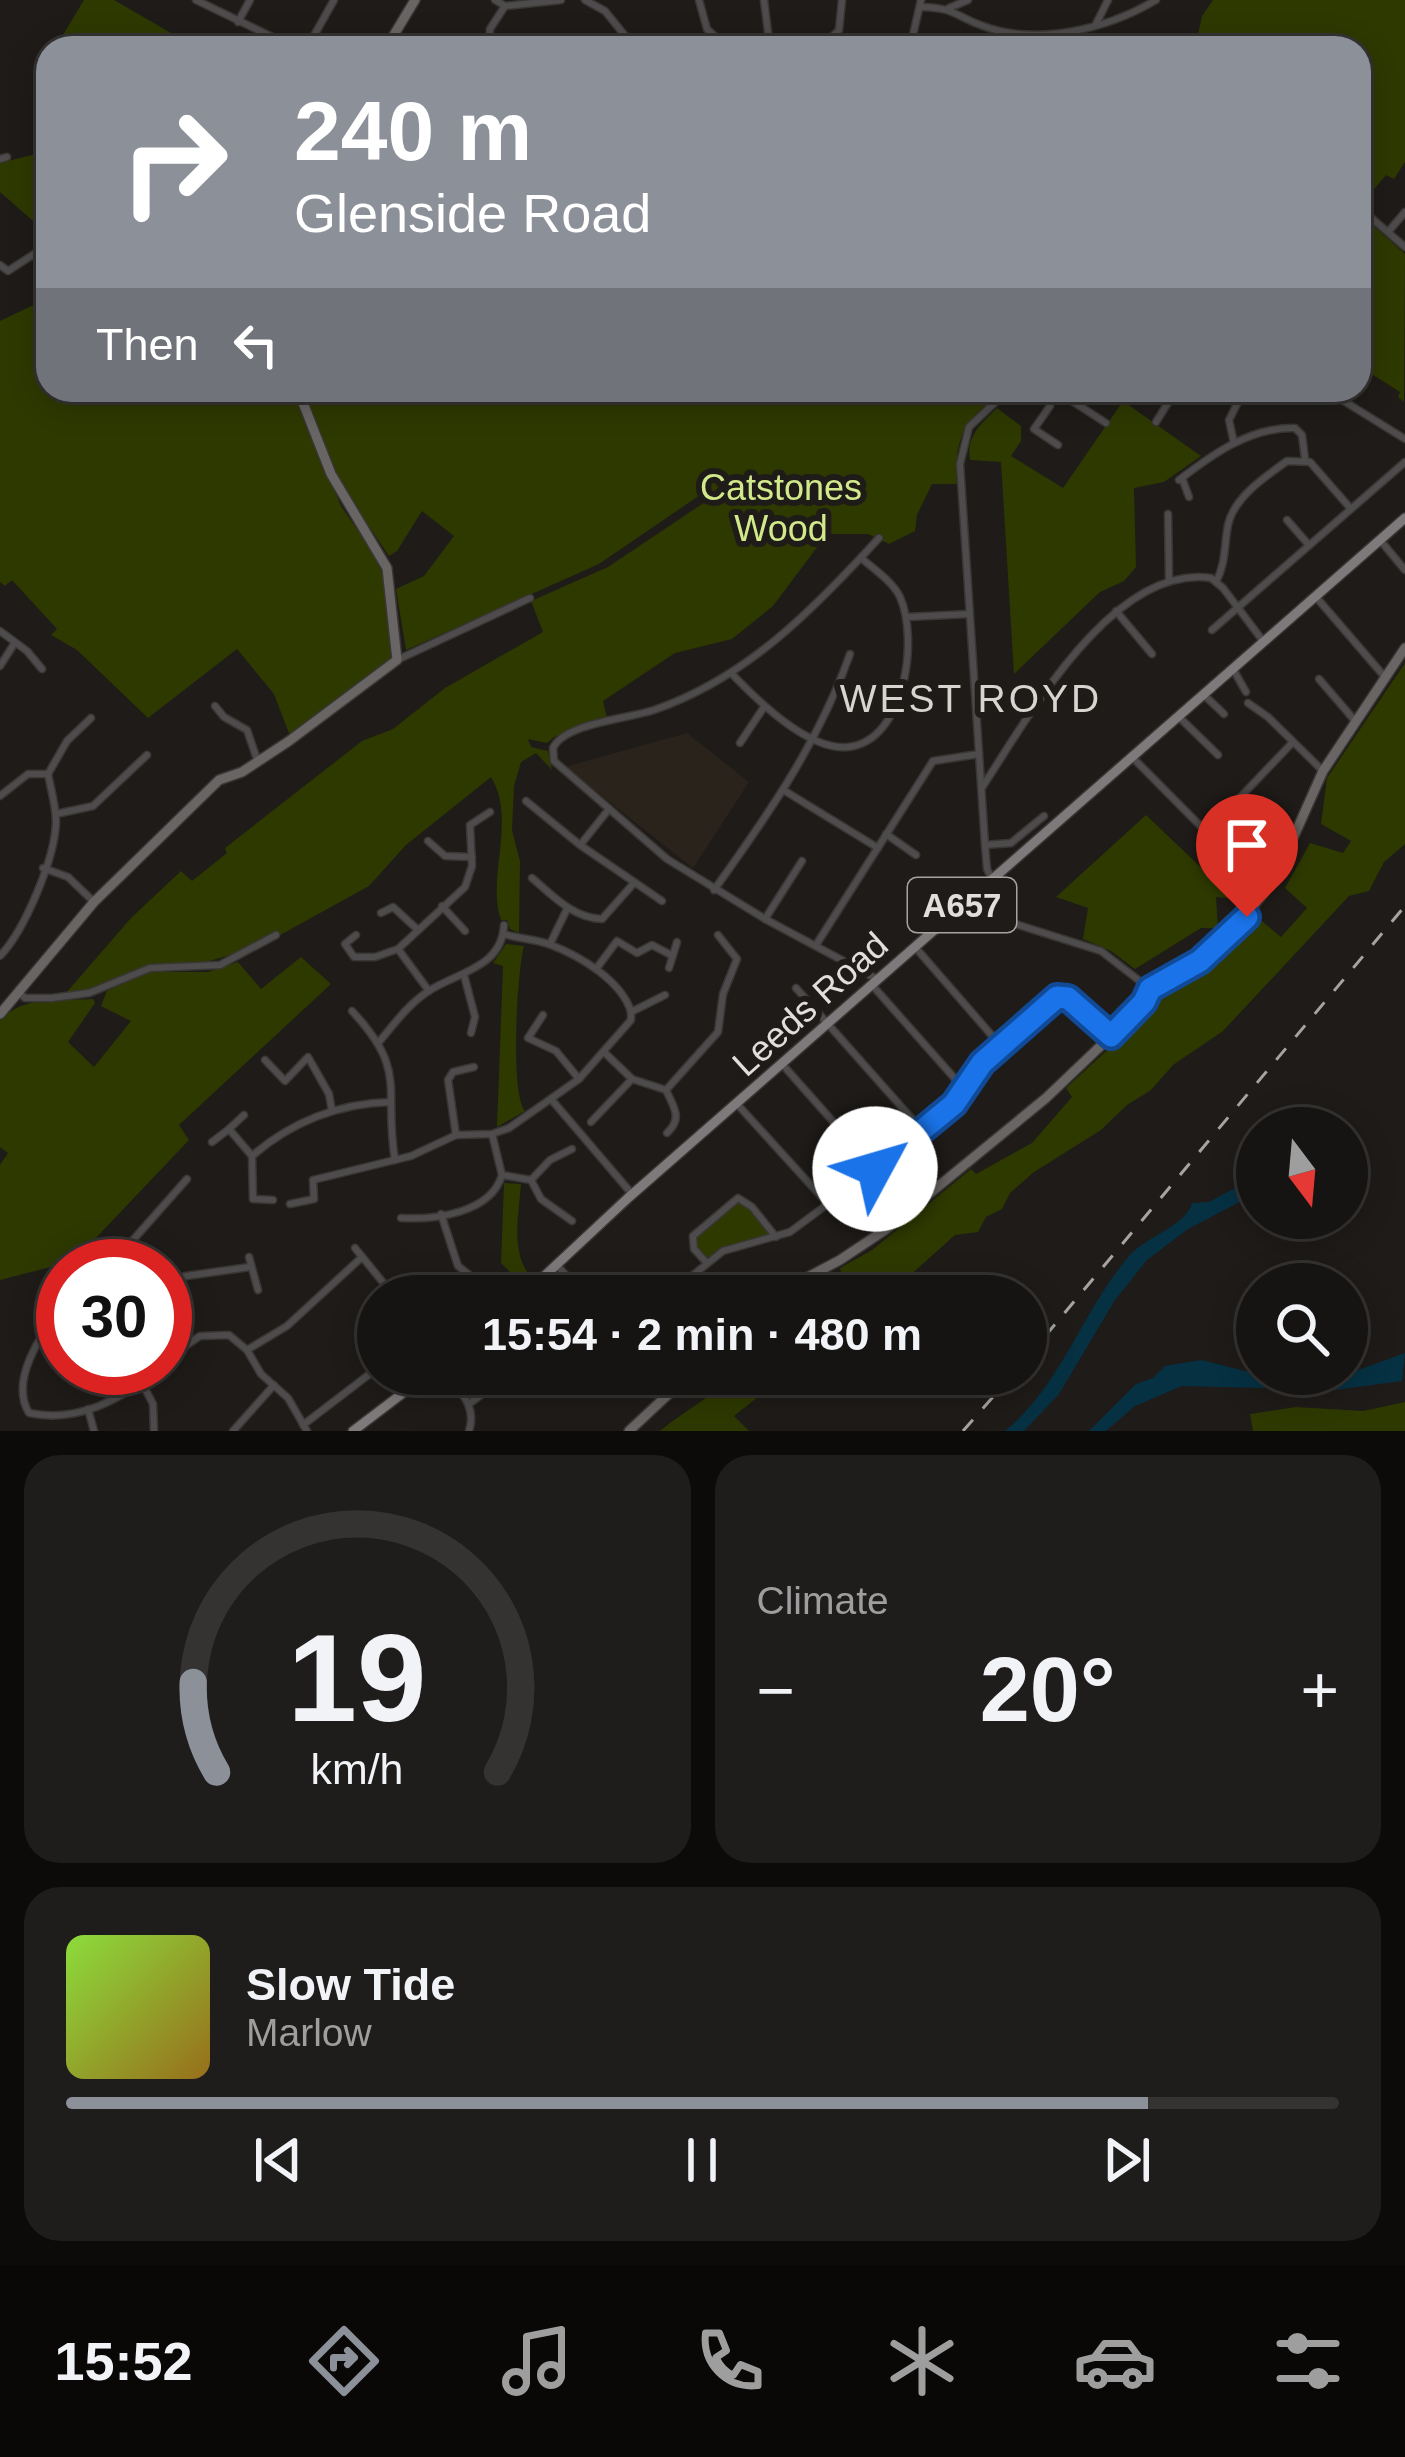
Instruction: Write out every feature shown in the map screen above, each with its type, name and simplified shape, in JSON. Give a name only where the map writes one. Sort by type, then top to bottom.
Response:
[{"type":"main road","name":"Leeds Road","points":[[546,1275],[632,1194],[1405,518]]},
{"type":"main road","points":[[353,1431],[400,1395]]},
{"type":"street","points":[[196,0],[269,36]]},
{"type":"street","points":[[238,22],[250,0]]},
{"type":"street","points":[[314,36],[334,0]]},
{"type":"street","points":[[393,36],[415,0]]},
{"type":"street","points":[[495,0],[505,6],[561,0]]},
{"type":"street","points":[[585,0],[605,11],[625,36]]},
{"type":"street","points":[[698,0],[706,28],[715,36]]},
{"type":"street","points":[[764,0],[768,36]]},
{"type":"street","points":[[833,36],[839,30],[842,0]]},
{"type":"street","points":[[949,8],[968,0]]},
{"type":"street","points":[[1095,27],[1108,0]]},
{"type":"street","points":[[913,36],[921,3],[949,8],[981,26],[1017,35],[1095,27],[1156,0]]},
{"type":"street","points":[[490,36],[505,6]]},
{"type":"street","points":[[1388,232],[1405,212]]},
{"type":"street","points":[[1371,218],[1405,248]]},
{"type":"street","points":[[0,265],[8,272],[36,253]]},
{"type":"street","points":[[303,402],[331,473],[387,568],[398,660]]},
{"type":"street","points":[[992,879],[985,845],[961,451],[969,427],[995,402]]},
{"type":"street","points":[[1051,402],[1034,429],[1058,445]]},
{"type":"street","points":[[1072,402],[1106,423]]},
{"type":"street","points":[[1156,422],[1168,402]]},
{"type":"street","points":[[1234,442],[1229,420],[1238,402]]},
{"type":"street","points":[[1346,402],[1405,439]]},
{"type":"street","points":[[1189,497],[1180,479],[1216,450],[1295,428],[1302,435],[1305,459],[1351,509]]},
{"type":"street","points":[[1216,582],[1225,564],[1228,522],[1238,504],[1284,463],[1305,459]]},
{"type":"street","points":[[1212,630],[1405,462]]},
{"type":"street","points":[[1168,514],[1168,579]]},
{"type":"street","points":[[1287,520],[1310,545]]},
{"type":"street","points":[[879,538],[792,628],[731,674],[653,710],[567,733],[553,748],[554,761],[667,860],[876,982],[964,1089]]},
{"type":"street","points":[[1380,540],[1405,570]]},
{"type":"street","points":[[731,674],[764,707],[813,738],[848,747],[870,739],[883,725],[908,671],[910,648],[898,592],[861,558]]},
{"type":"street","points":[[981,789],[1072,658],[1116,611],[1168,579],[1203,577],[1216,582],[1264,642]]},
{"type":"street","points":[[1316,597],[1386,678]]},
{"type":"street","points":[[0,1014],[94,902],[218,780],[258,762],[398,660],[530,598]]},
{"type":"street","points":[[1116,611],[1152,653]]},
{"type":"street","points":[[907,617],[969,614]]},
{"type":"street","points":[[0,631],[42,669]]},
{"type":"street","points":[[0,666],[14,644]]},
{"type":"street","points":[[808,1275],[884,1230],[1046,1098],[1144,1002],[1150,989],[1200,961],[1247,917],[1286,854],[1323,771],[1405,648]]},
{"type":"street","points":[[714,890],[784,791],[834,700],[850,655]]},
{"type":"street","points":[[1232,669],[1246,692]]},
{"type":"street","points":[[1319,679],[1356,722]]},
{"type":"street","points":[[1203,694],[1224,714]]},
{"type":"street","points":[[1248,703],[1268,716],[1323,771]]},
{"type":"street","points":[[215,706],[247,730],[258,762]]},
{"type":"street","points":[[740,742],[764,707]]},
{"type":"street","points":[[1178,716],[1217,754]]},
{"type":"street","points":[[0,956],[22,926],[56,830],[49,774],[67,741],[91,718]]},
{"type":"street","points":[[1207,832],[1293,742]]},
{"type":"street","points":[[816,946],[933,761],[979,754]]},
{"type":"street","points":[[56,814],[93,806],[147,755]]},
{"type":"street","points":[[1132,757],[1264,892]]},
{"type":"street","points":[[0,796],[19,778],[49,774]]},
{"type":"street","points":[[784,791],[878,848]]},
{"type":"street","points":[[526,801],[662,901]]},
{"type":"street","points":[[580,845],[609,809]]},
{"type":"street","points":[[356,935],[345,944],[354,957],[375,957],[398,949],[465,887],[472,856],[470,825],[490,812]]},
{"type":"street","points":[[985,845],[1011,843],[1044,816]]},
{"type":"street","points":[[886,834],[916,855]]},
{"type":"street","points":[[428,841],[445,856],[472,856]]},
{"type":"street","points":[[765,919],[802,861]]},
{"type":"street","points":[[44,868],[68,877],[94,902]]},
{"type":"street","points":[[532,878],[568,908],[602,919],[634,883]]},
{"type":"street","points":[[967,900],[990,916],[1101,951],[1150,989]]},
{"type":"street","points":[[442,906],[465,932]]},
{"type":"street","points":[[381,913],[393,907],[418,930]]},
{"type":"street","points":[[550,944],[568,908]]},
{"type":"street","points":[[290,1204],[314,1199],[313,1180],[395,1160],[456,1135],[492,1134],[509,1128],[579,1079],[631,1021],[631,1012],[628,1001],[596,969],[550,944],[504,929],[489,960],[429,991],[379,1042]]},
{"type":"street","points":[[20,993],[25,998],[89,993],[149,968],[220,964],[276,935]]},
{"type":"street","points":[[666,1090],[718,1032],[723,994],[737,958],[718,935]]},
{"type":"street","points":[[596,969],[617,940],[638,953],[652,945],[671,956]]},
{"type":"street","points":[[669,968],[677,942]]},
{"type":"street","points":[[915,947],[1001,1046]]},
{"type":"street","points":[[398,949],[429,991]]},
{"type":"street","points":[[464,975],[476,1017],[471,1033]]},
{"type":"street","points":[[796,988],[922,1130]]},
{"type":"street","points":[[631,1012],[664,995]]},
{"type":"street","points":[[691,1275],[737,1246],[776,1237],[875,1169],[954,1104],[982,1063],[1063,995],[1111,1036]]},
{"type":"street","points":[[352,1011],[379,1042],[388,1061],[395,1160]]},
{"type":"street","points":[[543,1015],[528,1038],[556,1051],[579,1079]]},
{"type":"street","points":[[604,1052],[632,1079],[666,1090],[677,1116],[667,1133]]},
{"type":"street","points":[[265,1060],[285,1081],[308,1057],[329,1094],[332,1112]]},
{"type":"street","points":[[782,1064],[875,1169]]},
{"type":"street","points":[[456,1135],[448,1080],[453,1072],[474,1067]]},
{"type":"street","points":[[591,1122],[632,1079]]},
{"type":"street","points":[[551,1099],[632,1194]]},
{"type":"street","points":[[252,1156],[310,1116],[364,1102],[391,1102]]},
{"type":"street","points":[[737,1105],[828,1204]]},
{"type":"street","points":[[212,1142],[244,1115]]},
{"type":"street","points":[[229,1129],[252,1156],[253,1198],[273,1200]]},
{"type":"street","points":[[401,1219],[468,1209],[489,1197],[502,1175],[492,1134]]},
{"type":"street","points":[[531,1180],[550,1160],[572,1149]]},
{"type":"street","points":[[502,1175],[531,1180]]},
{"type":"street","points":[[134,1239],[187,1179]]},
{"type":"street","points":[[531,1180],[541,1199],[572,1221]]},
{"type":"street","points":[[706,1262],[694,1249],[693,1236],[738,1198],[752,1207],[776,1237]]},
{"type":"street","points":[[441,1214],[458,1265],[470,1275]]},
{"type":"street","points":[[355,1248],[377,1275]]},
{"type":"street","points":[[247,1350],[287,1326],[362,1257]]},
{"type":"street","points":[[192,1275],[249,1262],[258,1290]]},
{"type":"street","points":[[556,1265],[565,1275]]},
{"type":"street","points":[[192,1341],[214,1333],[229,1335],[294,1406],[305,1428],[357,1385]]},
{"type":"street","points":[[36,1350],[27,1363],[24,1408],[36,1415],[88,1409],[127,1395]]},
{"type":"street","points":[[233,1431],[274,1385]]},
{"type":"street","points":[[148,1395],[154,1431]]},
{"type":"street","points":[[462,1395],[472,1415],[469,1431]]},
{"type":"street","points":[[469,1404],[481,1395]]},
{"type":"street","points":[[629,1431],[668,1395]]},
{"type":"street","points":[[88,1409],[94,1431]]},
{"type":"shaded area","points":[[687,733],[749,782],[693,868],[565,767]]},
{"type":"green space","points":[[84,0],[114,0],[176,36],[62,36]]},
{"type":"green space","points":[[1213,0],[1405,0],[1405,162],[1394,179],[1386,175],[1371,193],[1371,36],[1194,36]]},
{"type":"green space","points":[[36,154],[36,224],[0,192],[0,163]]},
{"type":"green space","points":[[1371,224],[1405,254],[1404,402],[1398,397],[1400,392],[1371,374]]},
{"type":"green space","points":[[36,304],[36,402],[298,402],[341,506],[382,565],[394,652],[391,661],[290,736],[274,694],[237,649],[148,718],[77,650],[51,635],[57,629],[12,580],[5,586],[0,582],[0,321]]},
{"type":"green space","name":"Catstones Wood","points":[[307,402],[989,402],[960,440],[957,484],[932,484],[915,531],[889,544],[868,534],[827,534],[773,606],[732,639],[675,653],[603,701],[607,718],[547,743],[528,739],[531,747],[548,751],[552,770],[536,753],[521,762],[514,786],[519,933],[501,920],[497,904],[502,830],[498,793],[491,777],[406,845],[369,886],[242,956],[148,966],[95,990],[66,993],[131,918],[181,871],[192,881],[227,853],[225,848],[362,741],[393,729],[445,688],[543,632],[531,601],[608,567],[711,498],[706,491],[599,564],[406,650],[396,589],[424,576],[454,536],[422,511],[389,556],[337,479]]},
{"type":"green space","points":[[1122,402],[1201,456],[1164,482],[1134,488],[1136,567],[1124,581],[1100,592],[1014,674],[1001,462],[970,460],[980,425],[997,408],[1021,426],[1021,441],[1011,456],[1063,488]]},
{"type":"green space","points":[[1405,663],[1405,844],[1384,862],[1369,891],[1349,896],[1223,1031],[1173,1065],[1151,1090],[1101,1130],[1034,1172],[1010,1193],[1002,1209],[986,1217],[978,1232],[955,1235],[910,1275],[842,1275],[840,1268],[872,1250],[971,1169],[976,1174],[1032,1143],[1072,1097],[1066,1088],[1139,1021],[1161,994],[1207,964],[1258,918],[1281,937],[1307,908],[1285,888],[1310,843],[1343,853],[1351,841],[1321,824],[1327,778]]},
{"type":"green space","points":[[1146,815],[1234,899],[1216,897],[1218,928],[1201,928],[1135,969],[1083,939],[1088,908],[1056,897]]},
{"type":"green space","points":[[506,944],[524,946],[516,1058],[525,1111],[497,1127],[503,966],[493,963]]},
{"type":"green space","points":[[301,957],[331,984],[179,1125],[189,1140],[95,1239],[36,1239],[36,1271],[0,1280],[0,1165],[8,1153],[0,1147],[0,1021],[30,1003],[93,999],[95,1003],[68,1042],[94,1067],[131,1021],[101,1006],[107,991],[146,972],[208,972],[238,962],[261,989]]},
{"type":"green space","points":[[504,1183],[521,1184],[518,1245],[530,1275],[513,1275],[501,1263]]},
{"type":"green space","points":[[743,1199],[776,1237],[737,1246],[706,1262],[694,1249],[693,1236],[731,1201]]},
{"type":"green space","points":[[711,1395],[760,1395],[734,1416],[749,1431],[660,1431]]},
{"type":"green space","points":[[1405,1402],[1405,1431],[1253,1431],[1250,1414],[1296,1407],[1363,1411]]},
{"type":"water","points":[[1236,1187],[1236,1204],[1188,1229],[1147,1260],[1115,1300],[1059,1394],[1024,1431],[1005,1431],[1039,1395],[1047,1395],[1047,1384],[1129,1256],[1174,1225],[1192,1203],[1209,1202]]},
{"type":"water","points":[[1405,1353],[1402,1381],[1368,1386],[1368,1366]]},
{"type":"water","points":[[1201,1360],[1236,1369],[1236,1387],[1182,1386],[1135,1406],[1106,1431],[1089,1431],[1136,1384],[1153,1378],[1165,1366]]},
{"type":"railway","points":[[1047,1334],[1405,906]]},
{"type":"railway","points":[[963,1431],[995,1395]]},
{"type":"district","name":"WEST ROYD","points":[[971,698]]},
{"type":"route","points":[[875,1169],[954,1104],[982,1063],[1057,997],[1068,998],[1111,1036],[1144,1002],[1150,989],[1200,961],[1247,917]]}]
